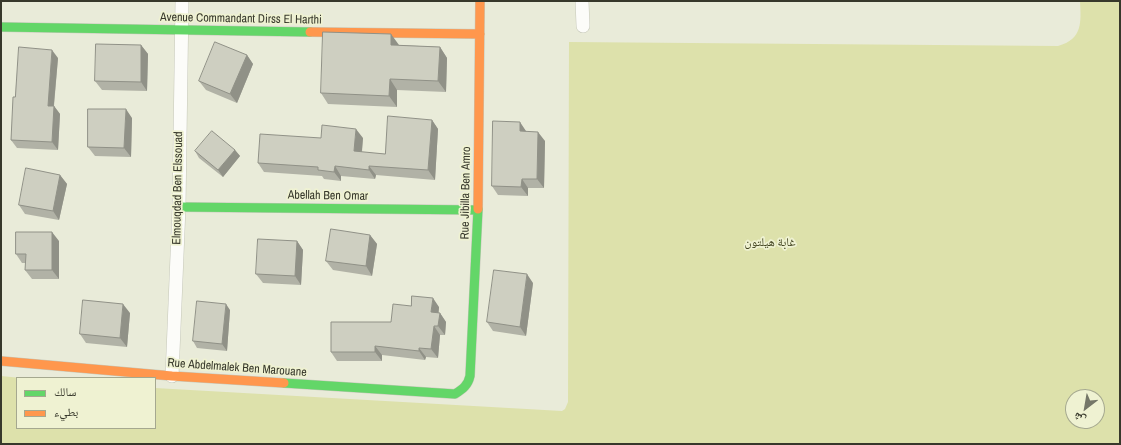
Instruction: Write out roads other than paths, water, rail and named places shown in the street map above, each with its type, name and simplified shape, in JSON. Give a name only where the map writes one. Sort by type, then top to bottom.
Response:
[{"type":"street","name":"Elmouqdad Ben Elssouad","points":[[172,376],[179,207],[182,1]]},
{"type":"street","name":"Rue Jibilla Ben Amro","points":[[468,384],[470,376],[478,210],[480,1]]},
{"type":"street","points":[[582,1],[584,26]]},
{"type":"street","name":"Avenue Commandant Dirss El Harthi","points":[[1,27],[480,34]]},
{"type":"street","name":"Abellah Ben Omar","points":[[179,207],[478,210]]},
{"type":"street","name":"Rue Abdelmalek Ben Marouane","points":[[1,361],[172,376],[455,394],[468,384]]},
{"type":"park label","name":"غابة هيلتون","points":[[770,243]]}]
